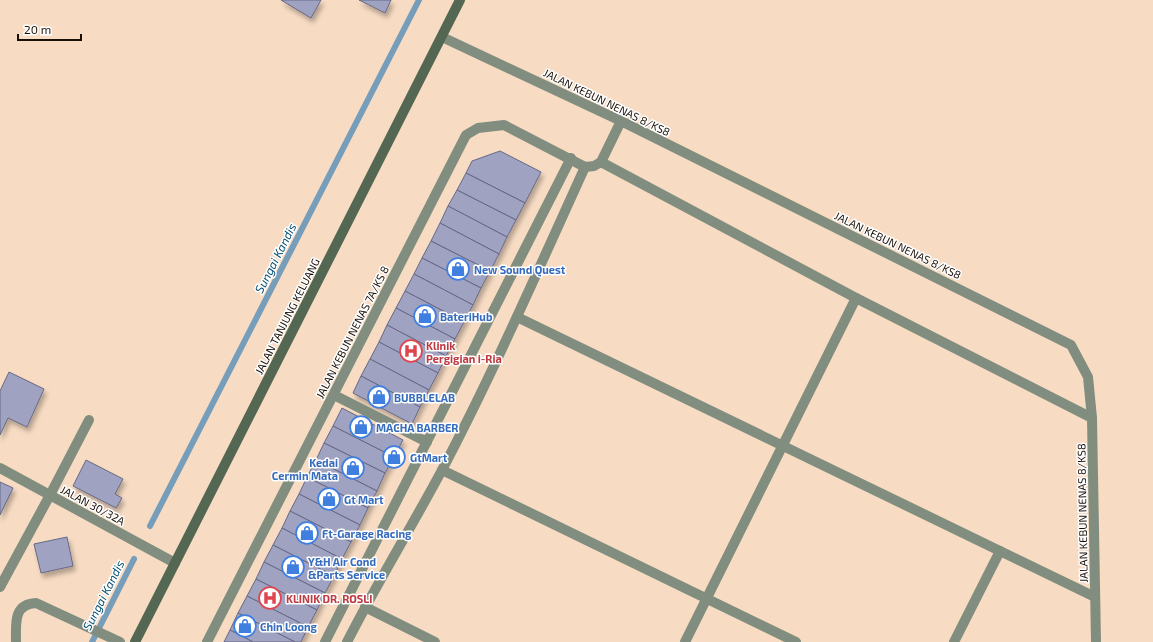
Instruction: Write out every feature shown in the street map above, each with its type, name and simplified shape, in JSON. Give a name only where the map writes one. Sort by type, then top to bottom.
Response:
[{"type":"main road","name":"JALAN TANJUNG KELUANG","points":[[135,642],[460,0]]},
{"type":"street","name":"JALAN KEBUN NENAS 8/KS8","points":[[442,37],[621,121],[1071,345],[1088,377],[1092,418],[1096,642]]},
{"type":"street","points":[[348,642],[365,607],[442,470],[516,317],[585,167],[594,166],[602,162],[621,121]]},
{"type":"street","name":"JALAN KEBUN NENAS 7A/KS 8","points":[[207,642],[466,135],[478,128],[504,125],[571,158],[585,167]]},
{"type":"street","points":[[325,642],[571,158]]},
{"type":"street","points":[[602,162],[856,298],[1092,418]]},
{"type":"street","points":[[685,642],[856,298]]},
{"type":"street","points":[[516,317],[784,445],[1095,597]]},
{"type":"street","points":[[334,395],[427,442]]},
{"type":"street","points":[[0,587],[90,420]]},
{"type":"street","name":"JALAN 30/32A","points":[[0,468],[175,563]]},
{"type":"street","points":[[442,470],[796,642]]},
{"type":"street","points":[[954,642],[1000,551]]},
{"type":"street","points":[[16,642],[15,621],[19,610],[28,603],[36,603],[99,634],[120,642]]},
{"type":"street","points":[[365,607],[435,642]]},
{"type":"building","points":[[281,0],[321,0],[311,18]]},
{"type":"building","points":[[359,0],[391,0],[385,13]]},
{"type":"building","points":[[500,151],[541,172],[525,203],[466,173],[472,161]]},
{"type":"building","points":[[466,173],[525,203],[516,220],[457,190]]},
{"type":"building","points":[[457,190],[516,220],[507,237],[448,206]]},
{"type":"building","points":[[448,206],[507,237],[499,254],[440,223]]},
{"type":"building","points":[[440,223],[499,254],[490,271],[431,241]]},
{"type":"building","points":[[431,241],[490,271],[481,288],[422,258]]},
{"type":"building","points":[[422,258],[481,288],[473,305],[414,274]]},
{"type":"building","points":[[414,274],[473,305],[464,322],[405,291]]},
{"type":"building","points":[[405,291],[464,322],[455,339],[396,308]]},
{"type":"building","points":[[396,308],[455,339],[446,356],[387,325]]},
{"type":"building","points":[[387,325],[446,356],[438,373],[379,342]]},
{"type":"building","points":[[379,342],[438,373],[429,390],[370,359]]},
{"type":"building","points":[[370,359],[429,390],[420,407],[361,376]]},
{"type":"building","points":[[9,372],[44,389],[27,427],[8,418],[0,435],[0,391]]},
{"type":"building","points":[[361,376],[420,407],[412,424],[353,393]]},
{"type":"building","points":[[342,408],[403,440],[394,457],[333,426]]},
{"type":"building","points":[[333,426],[394,457],[385,473],[324,443]]},
{"type":"building","points":[[324,443],[385,473],[377,491],[316,460]]},
{"type":"building","points":[[86,460],[123,479],[115,494],[122,498],[116,508],[73,486]]},
{"type":"building","points":[[316,460],[377,491],[368,508],[307,477]]},
{"type":"building","points":[[307,477],[368,508],[360,525],[299,494]]},
{"type":"building","points":[[0,482],[13,488],[0,515]]},
{"type":"building","points":[[299,494],[360,525],[351,542],[290,511]]},
{"type":"building","points":[[290,511],[351,542],[342,559],[282,528]]},
{"type":"building","points":[[282,528],[342,559],[334,576],[273,545]]},
{"type":"building","points":[[67,537],[73,566],[41,573],[34,544]]},
{"type":"building","points":[[273,545],[334,576],[325,593],[264,562]]},
{"type":"building","points":[[264,562],[325,593],[317,610],[256,579]]},
{"type":"building","points":[[256,579],[317,610],[308,627],[247,596]]},
{"type":"building","points":[[247,596],[308,627],[301,642],[295,642],[238,613]]},
{"type":"building","points":[[238,613],[295,642],[253,642],[230,630]]},
{"type":"building","points":[[230,630],[253,642],[224,642]]},
{"type":"waterway","name":"Sungai Kandis","points":[[150,526],[419,0]]},
{"type":"waterway","name":"Sungai Kandis","points":[[92,642],[134,559]]},
{"type":"place","name":"New Sound Quest","points":[[458,269]]},
{"type":"place","name":"BateriHub","points":[[425,316]]},
{"type":"place","name":"Klinik Pergigian i-Ria","points":[[411,351]]},
{"type":"place","name":"BUBBLELAB","points":[[379,397]]},
{"type":"place","name":"MACHA BARBER","points":[[361,427]]},
{"type":"place","name":"GtMart","points":[[394,457]]},
{"type":"place","name":"Kedai Cermin Mata","points":[[353,468]]},
{"type":"place","name":"Gt Mart","points":[[329,499]]},
{"type":"place","name":"Ft-Garage Racing","points":[[307,533]]},
{"type":"place","name":"Y&H Air Cond &Parts Service","points":[[293,567]]},
{"type":"place","name":"KLINIK DR. ROSLI","points":[[270,598]]},
{"type":"place","name":"Chin Loong","points":[[245,626]]}]
